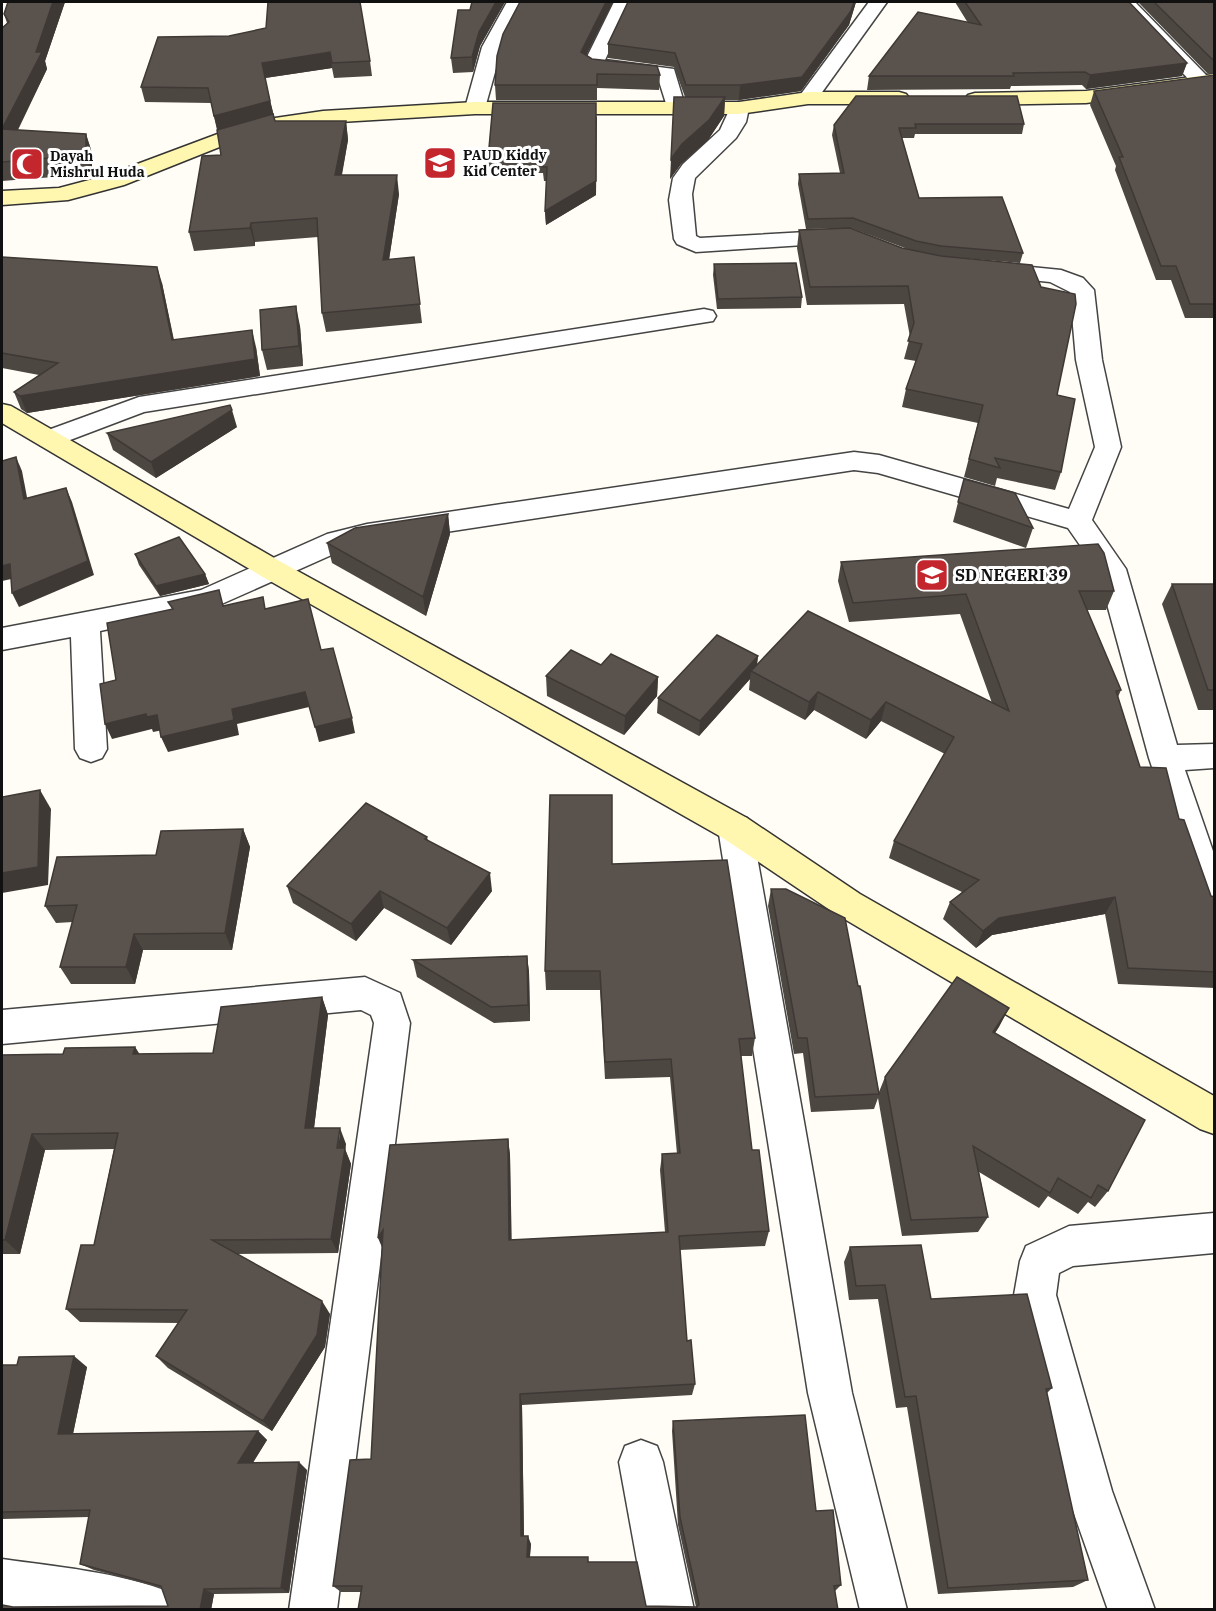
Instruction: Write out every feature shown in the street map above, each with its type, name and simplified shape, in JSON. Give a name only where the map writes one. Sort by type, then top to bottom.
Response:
[{"type":"street","points":[[476,108],[492,47],[516,2]]},
{"type":"street","points":[[623,2],[593,65],[667,73],[676,109]]},
{"type":"street","points":[[808,98],[878,2]]},
{"type":"street","points":[[1125,2],[1208,80]]},
{"type":"street","points":[[954,99],[1086,97],[1208,80]]},
{"type":"street","points":[[2,198],[60,195],[116,180],[231,136],[275,124],[323,117],[476,108],[739,108],[808,98],[919,98]]},
{"type":"street","points":[[739,108],[737,124],[688,172],[681,187],[685,239],[688,243],[696,245],[821,236],[860,240]]},
{"type":"street","points":[[972,268],[1063,276],[1076,281],[1082,290],[1089,360],[1108,447],[1102,467],[1078,521]]},
{"type":"street","points":[[49,439],[139,405],[704,316]]},
{"type":"street","points":[[2,412],[273,570],[735,828],[848,904],[1215,1116]]},
{"type":"street","points":[[2,639],[207,599],[337,541],[367,534],[854,461],[879,464],[1078,521],[1112,569],[1165,758],[1215,902]]},
{"type":"street","points":[[85,623],[91,749]]},
{"type":"street","points":[[1165,758],[1215,756]]},
{"type":"street","points":[[735,828],[830,1393],[884,1610]]},
{"type":"street","points":[[2,1027],[365,993],[387,1005],[392,1023],[313,1610]]},
{"type":"street","points":[[1132,1610],[1089,1491],[1035,1295],[1041,1261],[1069,1246],[1215,1233]]},
{"type":"street","points":[[641,1462],[670,1610]]},
{"type":"street","points":[[2,1582],[75,1593],[155,1610]]},
{"type":"building","points":[[8,2],[53,2],[36,52],[42,52],[2,129],[2,28],[9,22],[4,14]]},
{"type":"building","points":[[268,2],[360,2],[370,61],[332,63],[330,52],[262,63],[270,101],[214,116],[208,88],[141,87],[158,37],[229,36],[266,28]]},
{"type":"building","points":[[472,2],[496,2],[479,32],[472,57],[451,58],[458,10],[470,10]]},
{"type":"building","points":[[520,2],[606,2],[581,52],[592,59],[657,66],[660,75],[597,74],[597,85],[495,85],[497,56],[503,34]]},
{"type":"building","points":[[628,2],[854,2],[851,11],[802,77],[740,85],[686,85],[675,53],[608,44]]},
{"type":"building","points":[[965,2],[1129,2],[1187,63],[1090,75],[1085,72],[1013,73],[1014,76],[869,76],[918,12],[981,25]]},
{"type":"building","points":[[1154,2],[1215,2],[1215,60],[1212,59]]},
{"type":"building","points":[[1215,75],[1215,304],[1190,304],[1176,266],[1161,266],[1119,157],[1123,157],[1094,91]]},
{"type":"building","points":[[856,96],[1017,96],[1024,124],[915,124],[916,128],[899,128],[919,198],[1002,197],[1023,253],[941,246],[916,241],[853,218],[808,219],[799,174],[844,173],[834,125]]},
{"type":"building","points":[[674,97],[725,97],[709,120],[682,144],[671,159]]},
{"type":"building","points":[[493,103],[596,103],[596,181],[545,211],[547,167],[543,167],[544,159],[488,159]]},
{"type":"building","points":[[273,114],[275,121],[346,121],[335,175],[397,175],[383,260],[414,257],[420,304],[322,313],[317,218],[251,223],[250,228],[189,232],[202,156],[221,155],[217,130]]},
{"type":"building","points":[[2,129],[86,134],[86,155],[2,162]]},
{"type":"building","points":[[850,228],[902,248],[941,256],[1032,265],[1041,287],[1075,294],[1076,304],[1057,395],[1075,399],[1061,472],[995,458],[1000,468],[969,459],[983,405],[906,389],[922,344],[908,341],[914,323],[908,286],[810,287],[799,230]]},
{"type":"building","points":[[2,257],[157,267],[172,340],[252,330],[255,359],[20,396],[14,392],[58,363],[2,353]]},
{"type":"building","points":[[796,263],[802,297],[718,299],[714,264]]},
{"type":"building","points":[[296,306],[299,346],[262,350],[260,310]]},
{"type":"building","points":[[230,405],[232,410],[151,462],[107,433]]},
{"type":"building","points":[[16,457],[24,499],[66,488],[88,561],[12,593],[10,564],[2,566],[2,461]]},
{"type":"building","points":[[964,479],[1015,493],[1033,528],[958,502]]},
{"type":"building","points":[[448,514],[423,597],[327,543],[355,528]]},
{"type":"building","points":[[179,537],[205,574],[156,586],[135,554]]},
{"type":"building","points":[[1098,544],[1104,553],[1114,591],[1079,591],[1121,690],[1116,691],[1140,767],[1166,768],[1179,819],[1184,820],[1211,896],[1215,897],[1215,972],[1128,968],[1115,897],[999,918],[983,931],[950,902],[979,880],[894,841],[954,737],[886,702],[871,720],[818,692],[809,702],[751,671],[808,611],[1009,711],[966,594],[853,603],[841,562]]},
{"type":"building","points":[[1172,584],[1215,584],[1215,690],[1208,690]]},
{"type":"building","points":[[219,590],[223,606],[263,597],[265,609],[308,599],[321,650],[333,648],[352,718],[315,727],[305,692],[232,709],[234,720],[161,737],[157,715],[147,717],[146,714],[105,724],[100,684],[116,680],[107,623],[173,609],[168,602]]},
{"type":"building","points":[[717,635],[758,656],[700,721],[658,698]]},
{"type":"building","points":[[571,650],[601,665],[611,654],[658,677],[625,716],[546,676]]},
{"type":"building","points":[[40,790],[38,867],[2,873],[2,797]]},
{"type":"building","points":[[550,795],[612,795],[612,864],[727,860],[755,1038],[739,1039],[752,1150],[759,1150],[769,1231],[679,1236],[687,1341],[691,1340],[695,1384],[520,1394],[521,1536],[528,1536],[527,1557],[588,1557],[588,1562],[637,1562],[646,1606],[697,1607],[699,1604],[680,1517],[673,1421],[805,1415],[816,1511],[833,1510],[841,1585],[834,1586],[838,1610],[358,1610],[362,1586],[333,1586],[350,1460],[371,1459],[383,1230],[378,1238],[390,1145],[508,1139],[509,1240],[668,1232],[662,1154],[680,1153],[671,1059],[605,1062],[600,971],[545,971]]},
{"type":"building","points":[[366,803],[427,837],[425,839],[490,873],[447,928],[380,891],[351,924],[287,886]]},
{"type":"building","points":[[243,829],[225,933],[134,934],[126,967],[60,967],[77,905],[45,906],[57,857],[156,855],[161,831]]},
{"type":"building","points":[[771,889],[786,889],[845,918],[858,986],[860,986],[879,1094],[815,1097],[807,1038],[798,1038]]},
{"type":"building","points":[[527,956],[528,1005],[491,1007],[413,960]]},
{"type":"building","points":[[957,977],[1009,1008],[993,1032],[1145,1120],[1108,1191],[1098,1185],[1091,1198],[1058,1178],[1050,1193],[973,1146],[988,1217],[911,1220],[885,1077]]},
{"type":"building","points":[[322,997],[305,1128],[340,1128],[337,1148],[345,1148],[331,1239],[212,1240],[322,1301],[317,1335],[263,1421],[156,1356],[187,1310],[66,1309],[81,1245],[94,1245],[118,1133],[32,1134],[5,1240],[2,1240],[2,1055],[63,1054],[65,1048],[135,1047],[133,1054],[213,1053],[221,1007]]},
{"type":"building","points":[[921,1245],[931,1299],[1027,1294],[1052,1388],[1046,1389],[1088,1580],[948,1588],[916,1396],[905,1397],[885,1285],[856,1286],[850,1247]]},
{"type":"building","points":[[74,1356],[58,1434],[258,1431],[238,1463],[299,1462],[281,1588],[204,1589],[200,1610],[2,1610],[2,1605],[13,1607],[168,1606],[161,1586],[80,1564],[90,1510],[2,1512],[2,1365],[17,1365],[19,1357]]},
{"type":"place","name":"PAUD Kiddy Kid Center","points":[[440,163]]},
{"type":"place","name":"Dayah Mishrul Huda","points":[[27,164]]},
{"type":"place","name":"SD NEGERI 39","points":[[932,575]]}]
